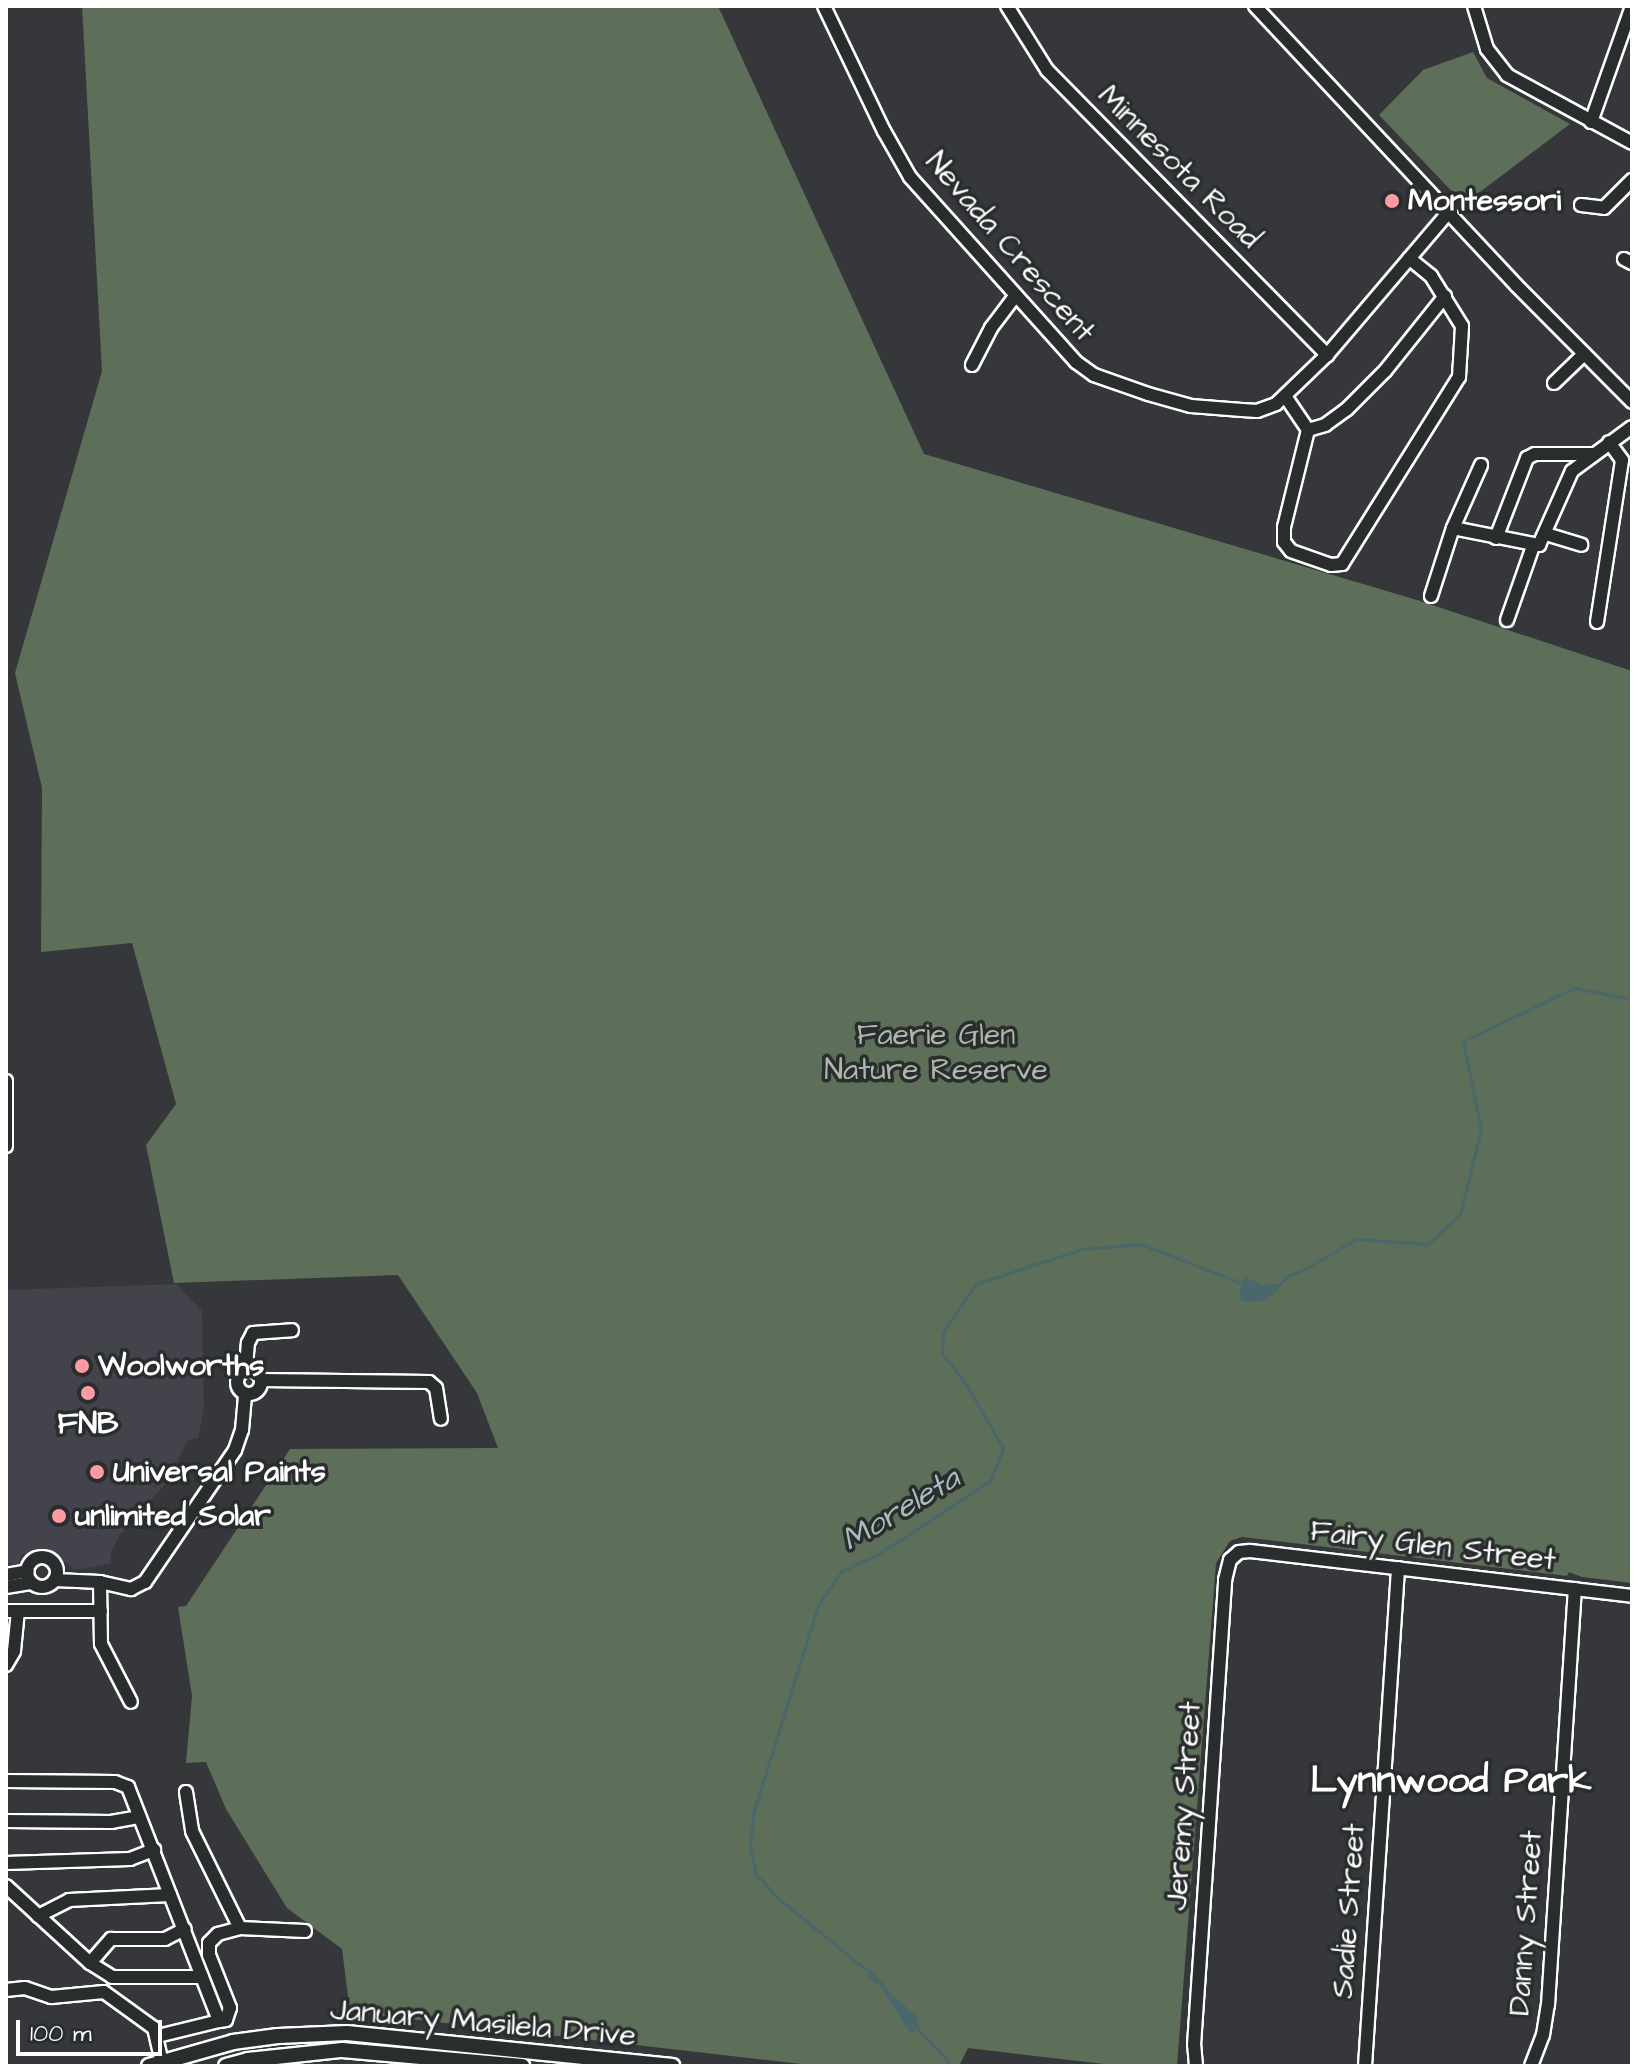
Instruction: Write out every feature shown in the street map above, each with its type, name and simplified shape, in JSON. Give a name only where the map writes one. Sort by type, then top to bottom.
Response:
[{"type":"main road","name":"January Masilela Drive","points":[[158,2065],[233,2042],[347,2033],[672,2066]]},
{"type":"main road","name":"January Masilela Drive","points":[[226,2066],[248,2060],[342,2050],[522,2066]]},
{"type":"street","name":"Nevada Crescent","points":[[824,6],[904,168],[1015,296],[1076,362],[1094,375],[1178,404],[1263,409],[1285,396],[1327,355],[1448,213]]},
{"type":"street","name":"Minnesota Road","points":[[1007,6],[1047,70],[1327,355]]},
{"type":"street","points":[[1255,6],[1448,213],[1629,397]]},
{"type":"street","points":[[1474,6],[1487,49],[1507,75],[1632,143]]},
{"type":"street","points":[[1591,122],[1632,6]]},
{"type":"street","points":[[1581,205],[1604,208],[1632,180]]},
{"type":"street","points":[[1285,396],[1300,413],[1308,430],[1284,527],[1284,542],[1291,551],[1331,565],[1342,564],[1417,439],[1455,388],[1463,333],[1445,296],[1423,267],[1409,258]]},
{"type":"street","points":[[972,365],[991,328],[1015,296]]},
{"type":"street","points":[[1308,430],[1325,425],[1347,409],[1385,371],[1445,296]]},
{"type":"street","points":[[1554,383],[1584,354]]},
{"type":"street","points":[[1453,528],[1539,545],[1572,471],[1632,427]]},
{"type":"street","points":[[1597,622],[1622,460],[1609,442]]},
{"type":"street","points":[[1496,538],[1527,458],[1535,454],[1593,454]]},
{"type":"street","points":[[1431,596],[1453,528],[1481,465]]},
{"type":"street","points":[[1546,534],[1581,545]]},
{"type":"street","points":[[1507,620],[1533,546]]},
{"type":"street","points":[[6,1081],[6,1146]]},
{"type":"street","points":[[6,1575],[30,1577],[47,1587],[55,1580],[100,1582],[131,1589],[153,1574],[235,1450],[242,1430],[245,1394],[236,1381],[246,1369],[248,1343],[253,1333],[292,1330]]},
{"type":"street","points":[[245,1394],[257,1391],[261,1380],[258,1373],[246,1369]]},
{"type":"street","points":[[261,1380],[429,1382],[436,1388],[441,1419]]},
{"type":"street","name":"Fairy Glen Street","points":[[1230,1560],[1239,1552],[1250,1551],[1632,1596]]},
{"type":"street","points":[[30,1577],[31,1563],[41,1558],[82,1581]]},
{"type":"street","name":"Jeremy Street","points":[[1195,2061],[1225,1580],[1230,1560]]},
{"type":"street","points":[[55,1565],[55,1580]]},
{"type":"street","name":"Sadie Street","points":[[1365,2066],[1398,1568]]},
{"type":"street","points":[[6,1587],[30,1577]]},
{"type":"street","points":[[100,1582],[103,1649],[131,1702]]},
{"type":"street","name":"Danny Street","points":[[1531,2066],[1543,2035],[1548,2005],[1575,1589]]},
{"type":"street","points":[[6,1665],[14,1651],[12,1611],[101,1611]]},
{"type":"street","points":[[6,1781],[124,1784],[154,1850],[219,2021]]},
{"type":"street","points":[[186,1792],[192,1831],[240,1928]]},
{"type":"street","points":[[6,1821],[111,1822],[140,1817]]},
{"type":"street","points":[[6,1863],[130,1859],[154,1850]]},
{"type":"street","points":[[6,1886],[90,1963],[112,1977],[202,1977]]},
{"type":"street","points":[[38,1916],[69,1900],[170,1895]]},
{"type":"street","points":[[158,2036],[226,2020],[230,2008],[211,1963],[209,1943],[218,1934],[240,1928],[305,1931]]},
{"type":"street","points":[[90,1963],[111,1939],[165,1939],[185,1929]]},
{"type":"street","points":[[6,1990],[25,1988],[51,1997],[97,1990],[146,2021],[158,2036],[158,2065]]},
{"type":"shaded area","points":[[176,1284],[202,1311],[204,1407],[198,1438],[188,1440],[167,1482],[120,1535],[111,1552],[111,1564],[75,1570],[52,1552],[22,1555],[18,1565],[6,1563],[6,1290]]},
{"type":"green space","name":"Faerie Glen Nature Reserve","points":[[82,6],[718,6],[924,454],[1417,600],[1632,671],[1632,1583],[1582,1577],[1569,1572],[1567,1576],[1242,1537],[1230,1541],[1216,1563],[1177,2066],[1121,2066],[968,2048],[959,2066],[819,2066],[350,2012],[342,1949],[287,1908],[226,1809],[206,1762],[186,1763],[192,1696],[178,1607],[186,1606],[290,1449],[498,1448],[477,1393],[398,1275],[174,1283],[146,1145],[176,1104],[132,943],[41,952],[42,788],[15,673],[102,371]]},
{"type":"green space","points":[[1473,52],[1487,78],[1570,124],[1464,204],[1379,115],[1423,70]]},
{"type":"water","points":[[1244,1276],[1262,1285],[1276,1284],[1279,1290],[1263,1301],[1243,1302],[1239,1297]]},
{"type":"water","points":[[871,1969],[893,1996],[916,2015],[920,2028],[910,2033],[879,1985],[867,1977]]},
{"type":"waterway","name":"Moreleta","points":[[1274,1289],[1289,1275],[1356,1239],[1428,1244],[1460,1214],[1481,1129],[1463,1041],[1574,988],[1632,999]]},
{"type":"waterway","name":"Moreleta","points":[[870,1973],[779,1899],[756,1874],[750,1845],[753,1814],[818,1605],[842,1571],[880,1553],[990,1481],[1003,1448],[966,1384],[942,1353],[943,1332],[976,1284],[1082,1249],[1141,1244],[1244,1284]]},
{"type":"waterway","name":"Moreleta","points":[[916,2028],[948,2060],[948,2066]]},
{"type":"place","name":"Montessori","points":[[1392,201]]},
{"type":"place","name":"Woolworths","points":[[82,1366]]},
{"type":"place","name":"FNB","points":[[88,1393]]},
{"type":"place","name":"Universal Paints","points":[[97,1472]]},
{"type":"place","name":"unlimited Solar","points":[[59,1516]]},
{"type":"district","name":"Lynnwood Park","points":[[1451,1782]]}]
